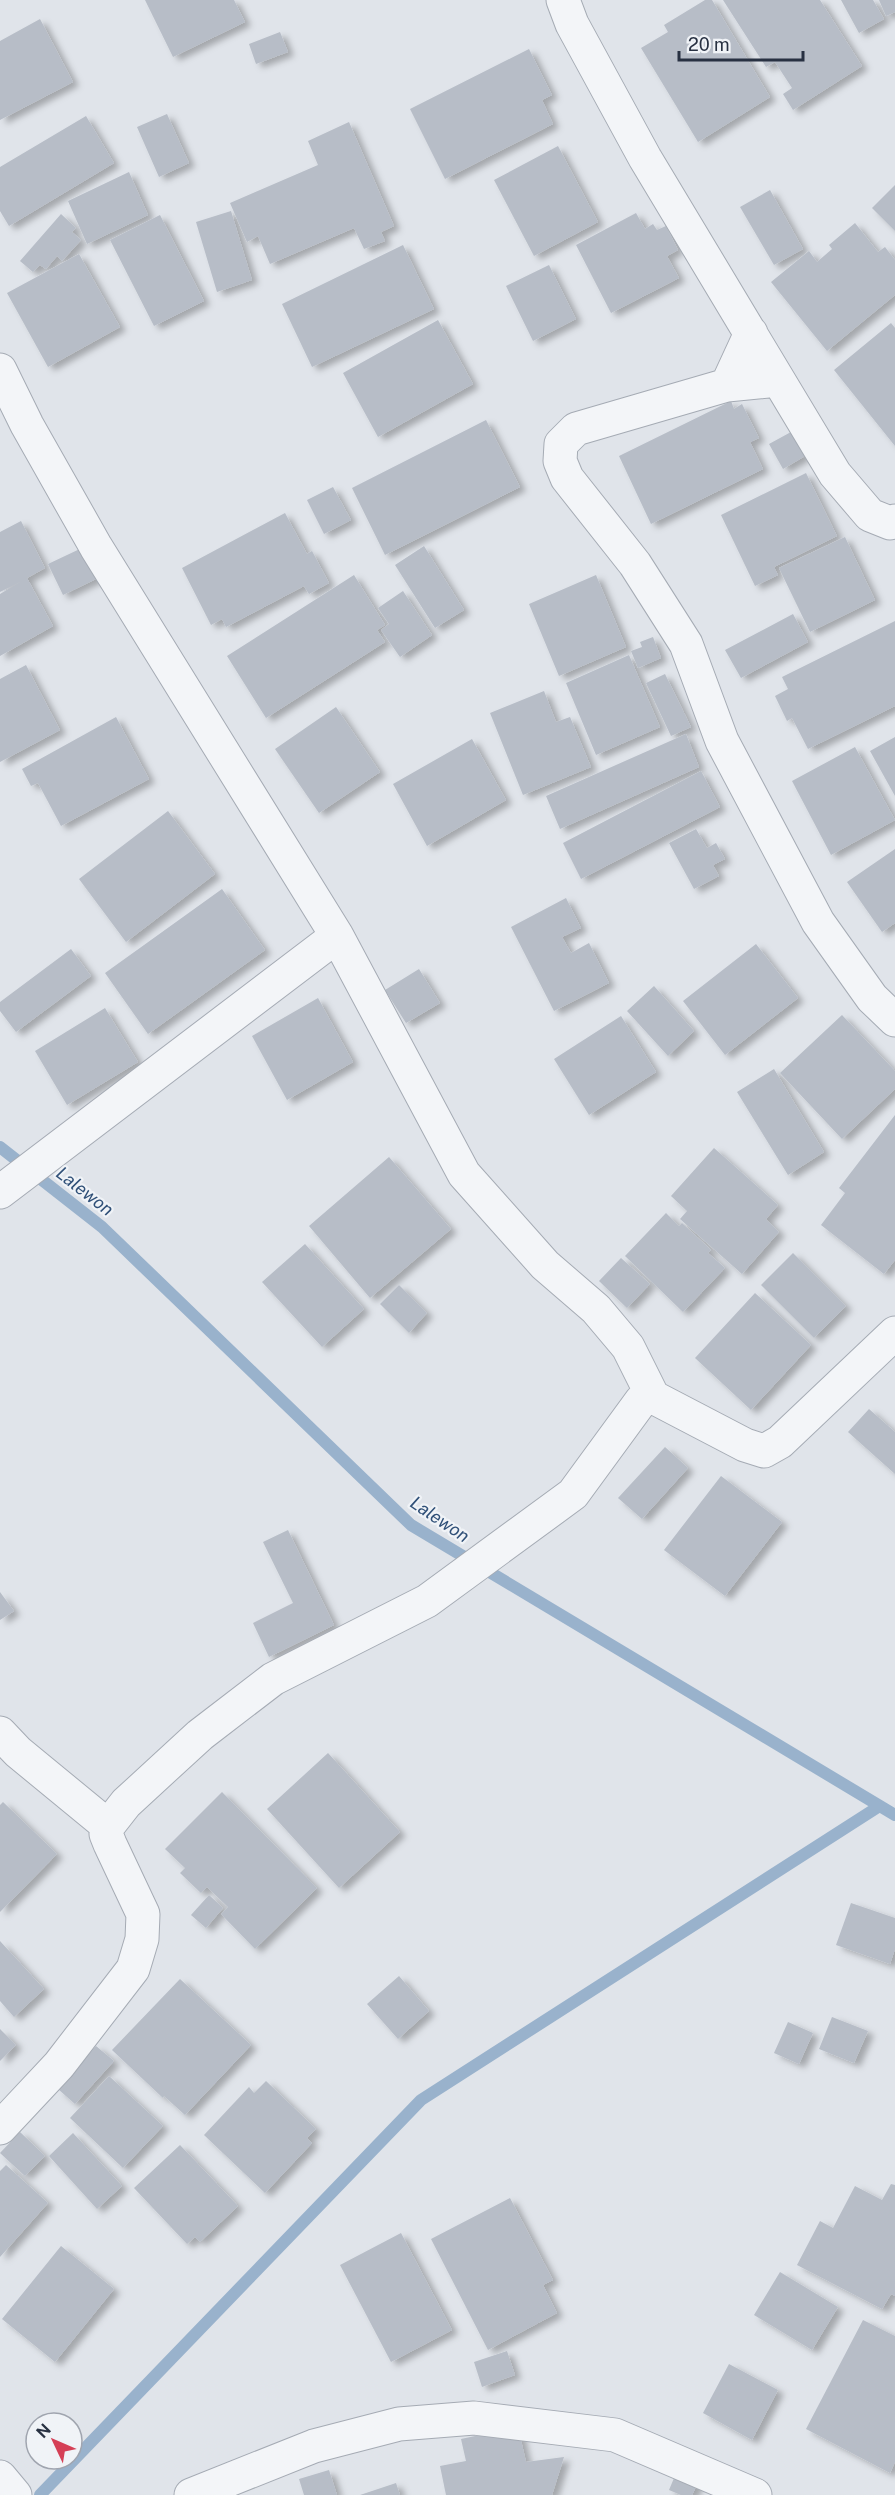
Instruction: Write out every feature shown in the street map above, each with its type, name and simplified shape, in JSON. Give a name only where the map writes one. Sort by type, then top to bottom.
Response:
[{"type":"street","points":[[563,0],[572,24],[645,158],[835,474],[870,515],[890,523],[895,521]]},
{"type":"street","points":[[727,385],[751,333]]},
{"type":"street","points":[[0,370],[27,425],[96,547],[338,936],[464,1174],[545,1265],[596,1309],[628,1347],[653,1397]]},
{"type":"street","points":[[778,380],[727,385],[576,429],[561,444],[560,460],[567,478],[635,564],[686,644],[722,741],[818,922],[872,998],[895,1020]]},
{"type":"street","points":[[0,1192],[338,936]]},
{"type":"street","points":[[0,2128],[59,2065],[133,1969],[142,1939],[142,1914],[106,1834],[108,1826],[126,1803],[200,1735],[273,1679],[427,1601],[573,1494],[646,1397],[653,1397],[745,1446],[764,1450],[780,1442],[895,1333]]},
{"type":"street","points":[[0,1733],[18,1752],[108,1826]]},
{"type":"street","points":[[191,2495],[314,2446],[399,2424],[474,2418],[615,2435],[755,2495]]},
{"type":"street","points":[[0,2477],[15,2495]]},
{"type":"building","points":[[145,0],[234,0],[245,22],[173,57]]},
{"type":"building","points":[[705,0],[712,0],[770,97],[698,142],[641,48],[668,32],[664,25]]},
{"type":"building","points":[[723,0],[820,0],[862,66],[793,110],[783,94],[792,88],[775,62],[766,67]]},
{"type":"building","points":[[841,0],[873,0],[884,19],[859,33]]},
{"type":"building","points":[[879,0],[895,0],[895,12],[886,16]]},
{"type":"building","points":[[40,19],[73,82],[0,120],[0,41]]},
{"type":"building","points":[[280,32],[288,52],[256,64],[249,44]]},
{"type":"building","points":[[529,49],[552,95],[542,100],[553,124],[445,179],[410,109]]},
{"type":"building","points":[[167,114],[189,163],[159,177],[137,127]]},
{"type":"building","points":[[86,116],[114,163],[9,226],[0,211],[0,167]]},
{"type":"building","points":[[349,122],[394,226],[381,232],[385,241],[364,249],[354,228],[270,264],[258,236],[247,242],[230,203],[318,165],[308,141]]},
{"type":"building","points":[[558,146],[598,222],[534,256],[494,180]]},
{"type":"building","points":[[129,172],[148,215],[87,244],[68,201]]},
{"type":"building","points":[[895,185],[895,231],[872,208]]},
{"type":"building","points":[[770,190],[803,249],[774,265],[740,207]]},
{"type":"building","points":[[231,211],[252,280],[217,292],[196,222]]},
{"type":"building","points":[[636,213],[645,229],[653,224],[657,230],[666,226],[678,250],[667,256],[679,278],[611,313],[576,245]]},
{"type":"building","points":[[61,214],[76,228],[72,232],[81,240],[62,261],[57,256],[46,269],[40,265],[33,272],[20,261]]},
{"type":"building","points":[[160,215],[204,301],[154,326],[110,240]]},
{"type":"building","points":[[855,223],[878,252],[885,247],[895,260],[895,295],[827,351],[771,282],[809,251],[817,262],[832,249],[829,245]]},
{"type":"building","points":[[403,245],[434,309],[312,367],[282,304]]},
{"type":"building","points":[[79,254],[120,327],[48,367],[7,293]]},
{"type":"building","points":[[549,265],[576,319],[533,341],[506,286]]},
{"type":"building","points":[[438,320],[473,384],[378,437],[343,373]]},
{"type":"building","points":[[891,323],[895,328],[895,446],[834,370]]},
{"type":"building","points":[[731,401],[734,409],[742,404],[759,438],[750,442],[763,469],[651,524],[619,456]]},
{"type":"building","points":[[486,420],[520,487],[385,555],[352,488]]},
{"type":"building","points":[[791,432],[805,456],[783,469],[769,444]]},
{"type":"building","points":[[806,473],[837,536],[774,567],[778,575],[755,586],[721,515]]},
{"type":"building","points":[[333,487],[351,520],[324,534],[307,500]]},
{"type":"building","points":[[285,513],[307,554],[312,551],[329,583],[309,594],[304,586],[226,627],[222,619],[211,625],[182,568]]},
{"type":"building","points":[[21,521],[45,568],[27,578],[53,626],[0,656],[0,594],[22,581],[0,592],[0,532]]},
{"type":"building","points":[[845,537],[875,600],[810,632],[779,568]]},
{"type":"building","points":[[424,546],[464,610],[435,628],[395,565]]},
{"type":"building","points":[[84,547],[98,578],[63,595],[48,564]]},
{"type":"building","points":[[354,575],[385,625],[377,630],[385,642],[266,718],[227,656]]},
{"type":"building","points":[[596,575],[626,647],[559,676],[529,604]]},
{"type":"building","points":[[403,591],[432,635],[400,657],[381,630],[389,624],[378,608]]},
{"type":"building","points":[[793,614],[808,642],[741,678],[725,650]]},
{"type":"building","points":[[895,621],[895,706],[808,749],[792,718],[787,721],[775,696],[788,689],[782,677]]},
{"type":"building","points":[[653,637],[661,658],[638,668],[631,651],[642,647],[640,642]]},
{"type":"building","points":[[629,655],[660,727],[596,755],[566,683]]},
{"type":"building","points":[[26,665],[60,730],[0,762],[0,679]]},
{"type":"building","points":[[665,674],[691,727],[671,736],[646,683]]},
{"type":"building","points":[[544,691],[556,722],[570,717],[591,767],[523,795],[490,713]]},
{"type":"building","points":[[336,707],[380,772],[319,813],[275,749]]},
{"type":"building","points":[[116,717],[149,779],[61,826],[38,783],[31,786],[22,769]]},
{"type":"building","points":[[686,734],[699,767],[560,829],[546,796]]},
{"type":"building","points":[[895,737],[895,796],[870,751]]},
{"type":"building","points":[[472,739],[506,800],[427,846],[393,784]]},
{"type":"building","points":[[855,747],[895,820],[831,855],[792,781]]},
{"type":"building","points":[[701,771],[720,807],[581,879],[563,843]]},
{"type":"building","points":[[168,811],[215,874],[126,942],[79,879]]},
{"type":"building","points":[[696,829],[707,848],[716,843],[725,859],[713,865],[719,876],[694,889],[669,843]]},
{"type":"building","points":[[895,849],[895,923],[882,932],[847,882]]},
{"type":"building","points":[[222,889],[265,950],[148,1034],[105,973]]},
{"type":"building","points":[[566,898],[581,928],[562,937],[571,953],[589,943],[609,983],[554,1011],[511,927]]},
{"type":"building","points":[[756,944],[798,998],[725,1055],[683,1001]]},
{"type":"building","points":[[71,949],[91,976],[16,1032],[0,1011],[0,1002]]},
{"type":"building","points":[[419,969],[440,1003],[406,1023],[385,990]]},
{"type":"building","points":[[654,986],[694,1031],[668,1056],[627,1011]]},
{"type":"building","points":[[318,998],[353,1062],[287,1100],[252,1036]]},
{"type":"building","points":[[105,1008],[138,1062],[67,1105],[35,1051]]},
{"type":"building","points":[[842,1015],[895,1071],[895,1089],[842,1139],[780,1073]]},
{"type":"building","points":[[621,1016],[656,1072],[589,1115],[554,1059]]},
{"type":"building","points":[[774,1069],[824,1152],[788,1175],[737,1092]]},
{"type":"building","points":[[895,1115],[895,1260],[884,1274],[821,1225],[845,1193],[839,1188]]},
{"type":"building","points":[[714,1148],[778,1205],[766,1219],[779,1232],[742,1274],[680,1219],[687,1211],[671,1196]]},
{"type":"building","points":[[389,1157],[451,1229],[370,1298],[309,1226]]},
{"type":"building","points":[[666,1213],[679,1226],[682,1223],[711,1250],[708,1253],[725,1268],[683,1312],[625,1256]]},
{"type":"building","points":[[305,1244],[364,1309],[322,1347],[262,1282]]},
{"type":"building","points":[[793,1253],[846,1306],[814,1338],[761,1285]]},
{"type":"building","points":[[621,1258],[650,1284],[627,1308],[599,1281]]},
{"type":"building","points":[[399,1285],[427,1313],[409,1333],[380,1304]]},
{"type":"building","points":[[755,1293],[811,1345],[751,1410],[695,1358]]},
{"type":"building","points":[[869,1409],[895,1432],[895,1474],[848,1432]]},
{"type":"building","points":[[665,1447],[688,1468],[642,1519],[618,1498]]},
{"type":"building","points":[[721,1476],[782,1522],[725,1596],[664,1550]]},
{"type":"building","points":[[288,1530],[334,1625],[269,1657],[253,1623],[293,1603],[263,1542]]},
{"type":"building","points":[[0,1592],[14,1611],[0,1620]]},
{"type":"building","points":[[328,1753],[400,1832],[339,1888],[267,1809]]},
{"type":"building","points":[[222,1792],[317,1888],[255,1949],[221,1914],[228,1907],[207,1887],[201,1893],[180,1873],[185,1868],[165,1849]]},
{"type":"building","points":[[3,1802],[57,1854],[0,1912],[0,1805]]},
{"type":"building","points":[[209,1895],[223,1908],[206,1928],[191,1915]]},
{"type":"building","points":[[851,1903],[895,1918],[895,1949],[890,1964],[836,1945]]},
{"type":"building","points":[[0,1941],[44,1989],[14,2017],[0,2001]]},
{"type":"building","points":[[399,1976],[429,2011],[398,2039],[367,2004]]},
{"type":"building","points":[[180,1979],[251,2045],[185,2115],[164,2096],[163,2098],[112,2050]]},
{"type":"building","points":[[832,2017],[868,2031],[854,2063],[819,2049]]},
{"type":"building","points":[[788,2022],[813,2033],[799,2064],[774,2053]]},
{"type":"building","points":[[0,2029],[16,2045],[0,2061]]},
{"type":"building","points":[[96,2046],[114,2061],[75,2104],[58,2089]]},
{"type":"building","points":[[109,2076],[163,2126],[123,2168],[70,2118]]},
{"type":"building","points":[[266,2081],[316,2129],[307,2138],[312,2143],[265,2193],[204,2135],[249,2087],[254,2093]]},
{"type":"building","points":[[20,2132],[45,2156],[25,2176],[0,2153]]},
{"type":"building","points":[[73,2133],[122,2186],[97,2209],[49,2156]]},
{"type":"building","points":[[180,2145],[238,2206],[200,2242],[195,2237],[187,2244],[134,2188]]},
{"type":"building","points":[[6,2165],[48,2203],[0,2257],[0,2171]]},
{"type":"building","points":[[891,2184],[895,2185],[895,2296],[891,2294],[882,2309],[797,2265],[820,2221],[833,2228],[855,2186],[882,2200]]},
{"type":"building","points":[[510,2198],[553,2280],[543,2285],[557,2313],[488,2350],[431,2239]]},
{"type":"building","points":[[401,2233],[452,2330],[391,2362],[340,2265]]},
{"type":"building","points":[[61,2246],[114,2289],[55,2362],[2,2319]]},
{"type":"building","points":[[780,2272],[838,2307],[812,2350],[754,2315]]},
{"type":"building","points":[[863,2320],[895,2336],[895,2462],[890,2473],[806,2429]]},
{"type":"building","points":[[507,2351],[515,2375],[482,2387],[474,2362]]},
{"type":"building","points":[[729,2364],[778,2390],[752,2440],[703,2413]]},
{"type":"building","points":[[518,2427],[526,2462],[564,2457],[552,2495],[446,2495],[440,2466],[466,2461],[461,2439]]},
{"type":"building","points":[[329,2470],[337,2495],[304,2495],[299,2479]]},
{"type":"building","points":[[677,2471],[699,2481],[692,2495],[681,2495],[669,2490]]},
{"type":"building","points":[[396,2483],[400,2495],[360,2495]]},
{"type":"waterway","name":"Lalewon","points":[[0,1147],[102,1227],[411,1525],[895,1815]]},
{"type":"waterway","points":[[40,2495],[421,2100],[878,1807]]}]
